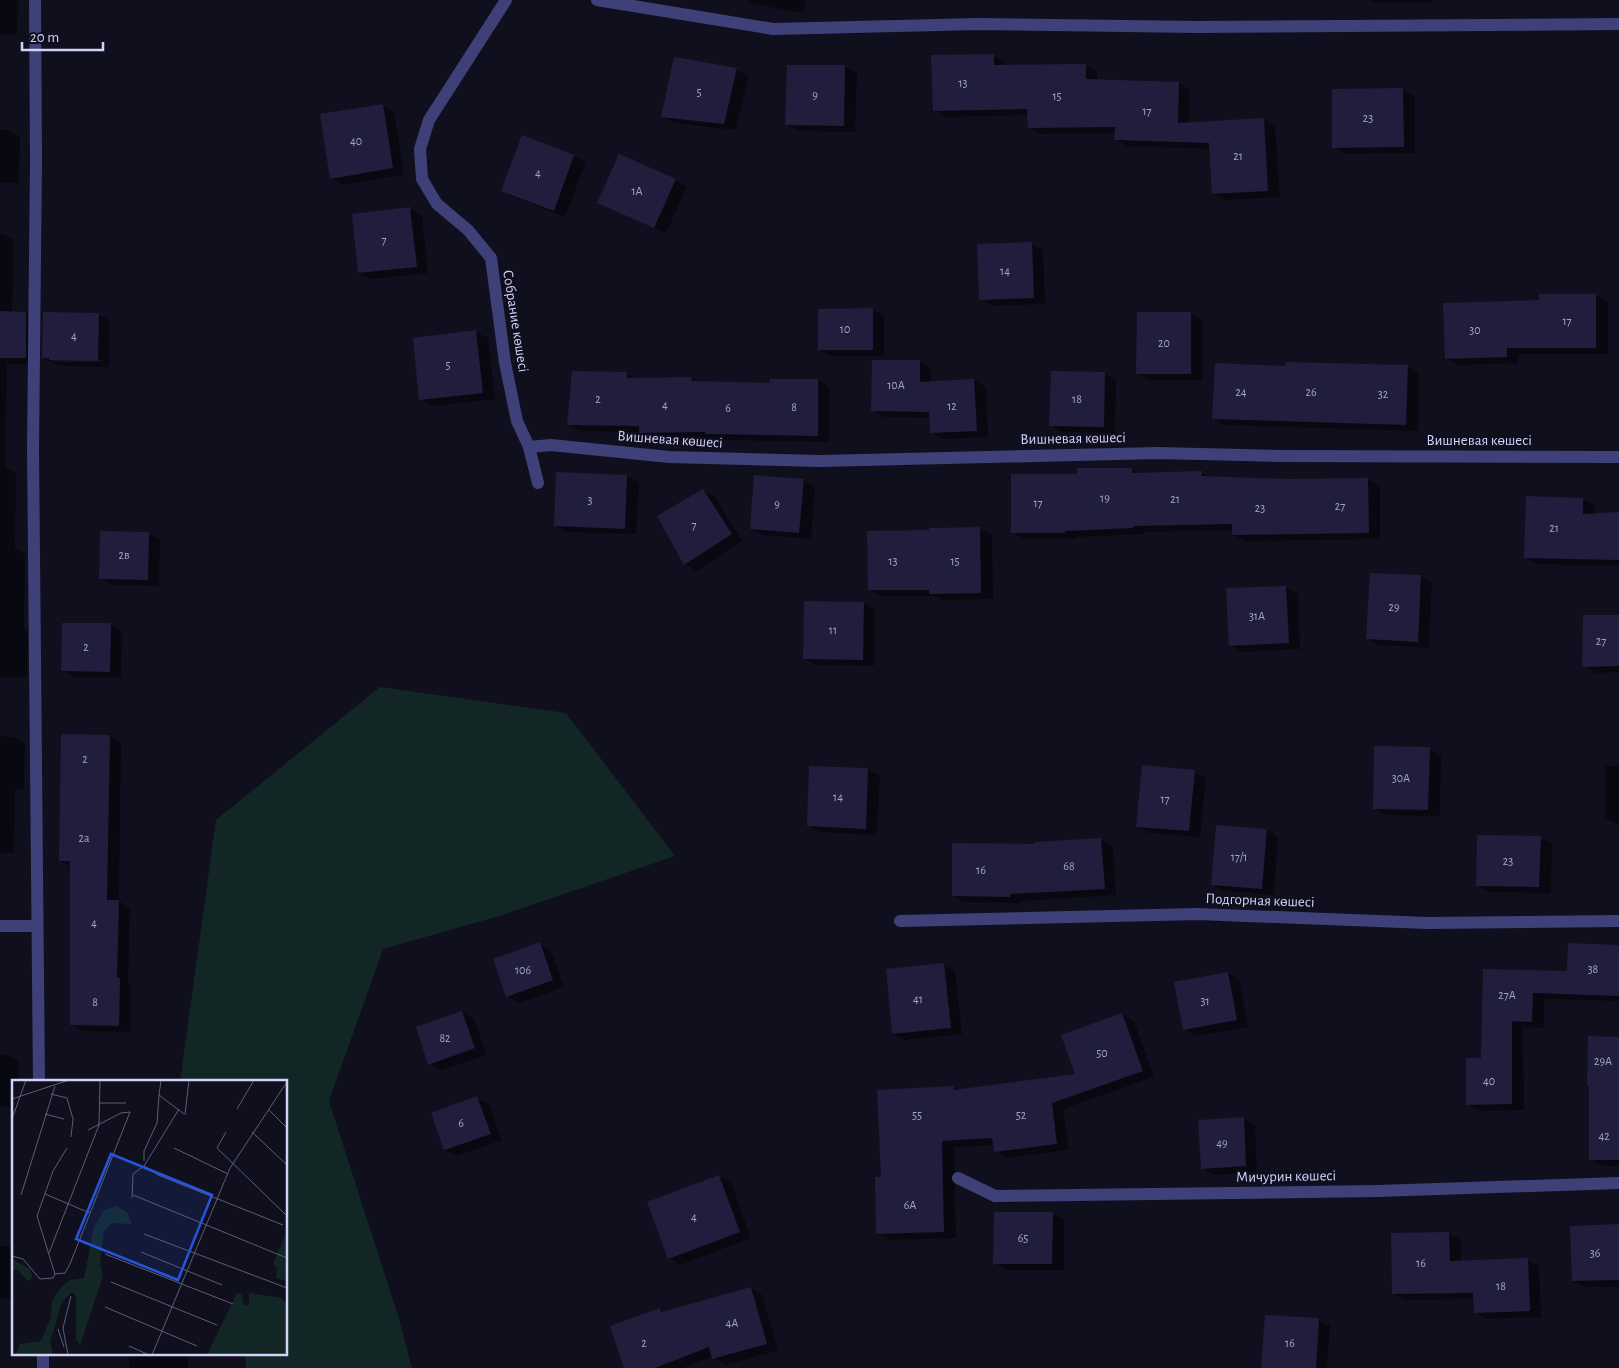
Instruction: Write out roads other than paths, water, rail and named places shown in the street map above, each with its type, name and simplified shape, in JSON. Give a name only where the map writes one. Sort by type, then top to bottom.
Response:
[{"type":"street","points":[[35,0],[36,171],[33,449],[39,1080]]},
{"type":"street","name":"Собрание көшесі","points":[[506,0],[429,120],[420,149],[420,157],[422,179],[437,204],[468,230],[491,258],[513,402],[517,421],[529,447],[538,483]]},
{"type":"street","points":[[597,0],[772,29],[978,24],[1197,26],[1619,24]]},
{"type":"street","name":"Вишневая көшесі","points":[[529,447],[551,445],[669,457],[820,461],[1159,453],[1281,456],[1619,457]]},
{"type":"street","name":"Подгорная көшесі","points":[[900,921],[1198,914],[1428,923],[1619,920]]},
{"type":"street","points":[[0,926],[37,926]]},
{"type":"street","name":"Мичурин көшесі","points":[[958,1178],[995,1196],[1378,1191],[1619,1183]]}]
